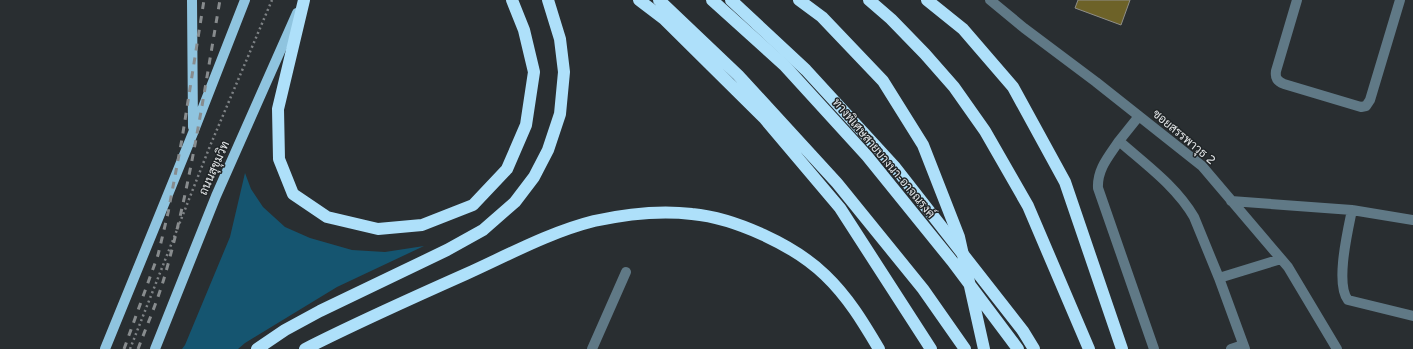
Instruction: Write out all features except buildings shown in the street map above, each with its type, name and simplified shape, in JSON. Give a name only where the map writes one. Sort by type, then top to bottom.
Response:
[{"type":"highway","points":[[303,0],[278,109],[279,160],[293,194],[327,217],[378,229],[422,225],[473,205],[507,169],[526,125],[534,72],[524,30],[512,0]]},
{"type":"highway","points":[[257,349],[284,330],[320,310],[447,250],[483,230],[515,202],[534,177],[548,150],[560,114],[564,72],[560,40],[548,0]]},
{"type":"highway","points":[[639,0],[664,19],[764,118],[840,208],[931,349]]},
{"type":"highway","points":[[659,0],[738,75],[837,183],[923,290],[965,349]]},
{"type":"highway","name":"ทางพิเศษสายบางนา-อาจณรงค์","points":[[712,0],[784,65],[867,156],[952,261],[1018,349]]},
{"type":"highway","points":[[731,0],[806,70],[894,166],[1022,331],[1034,349]]},
{"type":"highway","points":[[799,0],[822,17],[883,81],[923,145],[959,237],[984,349]]},
{"type":"highway","points":[[869,0],[896,24],[925,54],[954,87],[985,131],[1028,206],[1088,349]]},
{"type":"highway","points":[[927,0],[963,29],[1013,87],[1065,182],[1122,349]]},
{"type":"highway","points":[[305,349],[338,332],[562,231],[593,222],[631,214],[662,213],[693,214],[748,228],[799,255],[824,275],[854,308],[879,349]]},
{"type":"main road","points":[[192,0],[193,133]]},
{"type":"main road","points":[[105,349],[193,133],[245,0]]},
{"type":"main road","name":"ถนนสุขุมวิท","points":[[155,349],[216,196],[303,0]]},
{"type":"street","name":"ซอยสรรพาวุธ 2","points":[[990,0],[1202,166],[1288,267],[1337,349]]},
{"type":"street","points":[[1297,0],[1276,71],[1276,79],[1284,84],[1363,107],[1366,106],[1370,100],[1400,0]]},
{"type":"street","points":[[1139,116],[1119,141],[1101,168],[1097,180],[1098,188],[1154,349]]},
{"type":"street","points":[[1119,141],[1176,192],[1194,217],[1219,278],[1244,347],[1231,349]]},
{"type":"street","points":[[1231,201],[1352,210],[1413,220]]},
{"type":"street","points":[[1352,210],[1342,274],[1344,294],[1348,300],[1413,316]]},
{"type":"street","points":[[1219,278],[1281,259]]},
{"type":"street","points":[[592,349],[626,272]]},
{"type":"path","points":[[130,349],[210,146],[272,0]]},
{"type":"shaded area","points":[[245,173],[251,189],[263,207],[285,227],[310,238],[352,250],[385,252],[424,246],[337,287],[245,343],[238,349],[182,349],[230,237]]},
{"type":"railway","points":[[124,349],[158,255],[168,213],[182,139],[204,0]]},
{"type":"railway","points":[[138,349],[162,284],[182,207],[190,172],[220,0]]}]
